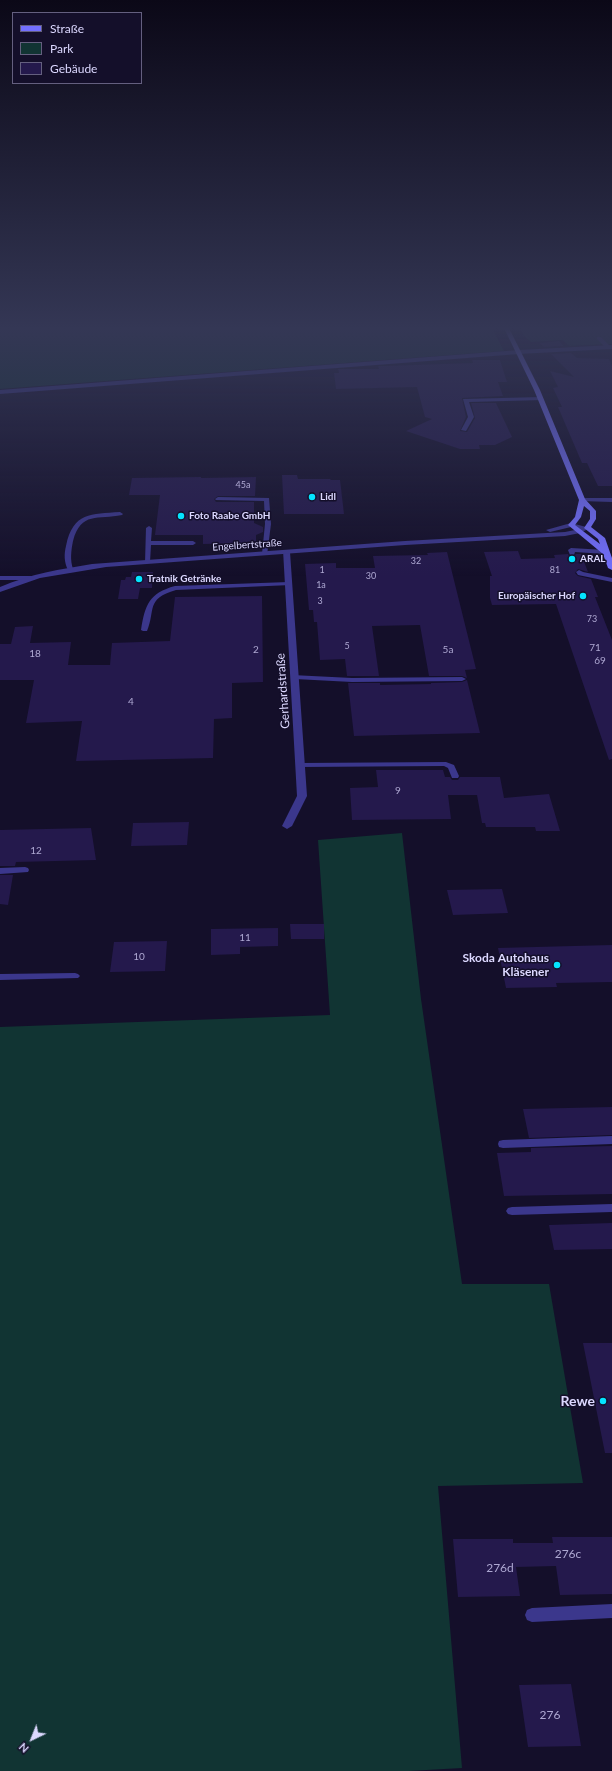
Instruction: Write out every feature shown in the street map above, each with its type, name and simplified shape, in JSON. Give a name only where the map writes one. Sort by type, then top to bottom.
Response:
[{"type":"main road","points":[[546,411],[582,500],[593,511],[592,519],[588,528],[601,538],[612,568]]},
{"type":"main road","points":[[582,500],[578,517],[571,525],[605,552]]},
{"type":"street","points":[[464,430],[471,417],[469,411]]},
{"type":"street","points":[[582,500],[612,500]]},
{"type":"street","name":"Engelbertstraße","points":[[498,537],[571,525],[588,528]]},
{"type":"street","name":"Engelbertstraße","points":[[0,590],[34,578],[70,569],[286,552],[498,537],[532,536],[578,532],[588,528]]},
{"type":"street","name":"Gerhardstraße","points":[[286,552],[302,796],[287,826]]},
{"type":"lane","points":[[218,499],[267,499],[268,524],[265,554]]},
{"type":"lane","points":[[70,569],[66,560],[71,535],[76,524],[88,517],[120,514]]},
{"type":"lane","points":[[147,562],[149,528]]},
{"type":"lane","points":[[148,544],[193,543]]},
{"type":"lane","points":[[572,554],[571,550],[605,552]]},
{"type":"lane","points":[[579,572],[580,574],[612,580]]},
{"type":"lane","points":[[0,578],[34,578]]},
{"type":"lane","points":[[145,630],[148,609],[156,595],[163,591],[175,588],[288,584]]},
{"type":"lane","points":[[295,677],[352,680],[462,679]]},
{"type":"lane","points":[[300,764],[446,764],[451,766],[455,776]]},
{"type":"lane","points":[[0,871],[25,870]]},
{"type":"lane","points":[[0,977],[75,976]]},
{"type":"lane","points":[[503,1144],[612,1140]]},
{"type":"lane","points":[[512,1210],[612,1208]]},
{"type":"lane","points":[[532,1615],[612,1611]]},
{"type":"green space","points":[[402,833],[421,999],[462,1284],[549,1284],[583,1483],[438,1486],[462,1768],[409,1771],[0,1771],[0,1027],[330,1015],[318,840]]},
{"type":"building","points":[[423,411],[465,411],[466,417],[460,431],[467,432],[475,418],[473,411],[500,411],[512,437],[495,445],[479,445],[480,449],[460,449],[406,431],[432,419],[425,417]]},
{"type":"building","points":[[560,411],[612,411],[612,486],[598,486],[587,463],[582,463]]},
{"type":"building","name":"Lidl","points":[[282,475],[297,475],[298,479],[340,480],[344,514],[284,514]]},
{"type":"building","points":[[256,477],[255,496],[218,496],[214,499],[216,502],[254,502],[254,523],[263,527],[263,532],[256,535],[256,543],[203,544],[203,535],[155,535],[160,495],[129,495],[132,478]]},
{"type":"building","points":[[518,551],[521,559],[555,558],[554,555],[568,554],[569,556],[574,556],[576,554],[581,554],[588,572],[578,569],[575,573],[578,576],[591,579],[598,597],[595,597],[612,640],[612,759],[609,760],[556,604],[492,605],[490,598],[490,576],[492,576],[484,552]]},
{"type":"building","points":[[447,552],[476,669],[465,670],[467,678],[462,676],[429,676],[420,625],[372,626],[379,676],[347,676],[345,659],[320,660],[317,622],[314,622],[313,610],[309,610],[305,564],[336,563],[336,568],[375,568],[373,556],[428,555],[427,553]]},
{"type":"building","name":"Tratnik Getränke","points":[[132,572],[153,572],[152,588],[140,588],[138,599],[118,599],[121,580],[125,580],[126,577],[131,577]]},
{"type":"building","points":[[262,596],[263,682],[232,683],[232,718],[214,719],[213,758],[76,761],[82,721],[26,723],[34,680],[0,680],[0,644],[11,644],[15,627],[33,626],[30,643],[71,642],[68,665],[110,665],[112,643],[170,641],[175,597]]},
{"type":"building","points":[[467,680],[480,733],[354,736],[348,683],[380,683],[380,685],[431,684],[462,682]]},
{"type":"building","points":[[376,770],[443,770],[445,777],[450,777],[452,780],[458,780],[460,777],[500,777],[504,798],[549,794],[560,831],[536,831],[535,827],[486,827],[485,823],[482,823],[477,795],[448,795],[451,819],[352,820],[350,788],[378,787]]},
{"type":"building","points":[[189,822],[187,845],[131,846],[133,823]]},
{"type":"building","points":[[91,828],[96,860],[16,862],[15,866],[0,866],[0,830]]},
{"type":"building","points":[[0,875],[13,875],[8,905],[0,904]]},
{"type":"building","points":[[502,889],[508,913],[453,915],[447,890]]},
{"type":"building","points":[[290,924],[324,924],[324,939],[291,939]]},
{"type":"building","points":[[278,928],[278,946],[240,947],[240,954],[211,955],[211,929]]},
{"type":"building","points":[[167,941],[165,971],[110,972],[114,942]]},
{"type":"building","name":"Skoda Autohaus Kläsener","points":[[612,945],[612,982],[556,983],[557,987],[506,988],[498,948]]},
{"type":"building","points":[[612,1107],[612,1135],[529,1138],[523,1109]]},
{"type":"building","points":[[612,1146],[612,1194],[504,1196],[497,1153],[531,1152],[531,1148]]},
{"type":"building","points":[[612,1223],[612,1249],[554,1250],[549,1225]]},
{"type":"building","name":"Rewe","points":[[583,1343],[612,1343],[612,1453],[605,1453]]},
{"type":"building","points":[[552,1537],[612,1537],[612,1594],[560,1595],[556,1566],[516,1567],[520,1596],[458,1597],[453,1539],[513,1539],[513,1543],[553,1543]]},
{"type":"building","points":[[571,1684],[581,1746],[528,1747],[519,1685]]},
{"type":"place","name":"Lidl","points":[[312,497]]},
{"type":"place","name":"Foto Raabe GmbH","points":[[181,516]]},
{"type":"place","name":"ARAL","points":[[572,559]]},
{"type":"place","name":"Tratnik Getränke","points":[[139,579]]},
{"type":"place","name":"Europäischer Hof","points":[[583,596]]},
{"type":"place","name":"Skoda Autohaus Kläsener","points":[[557,965]]},
{"type":"place","name":"Rewe","points":[[603,1401]]}]
